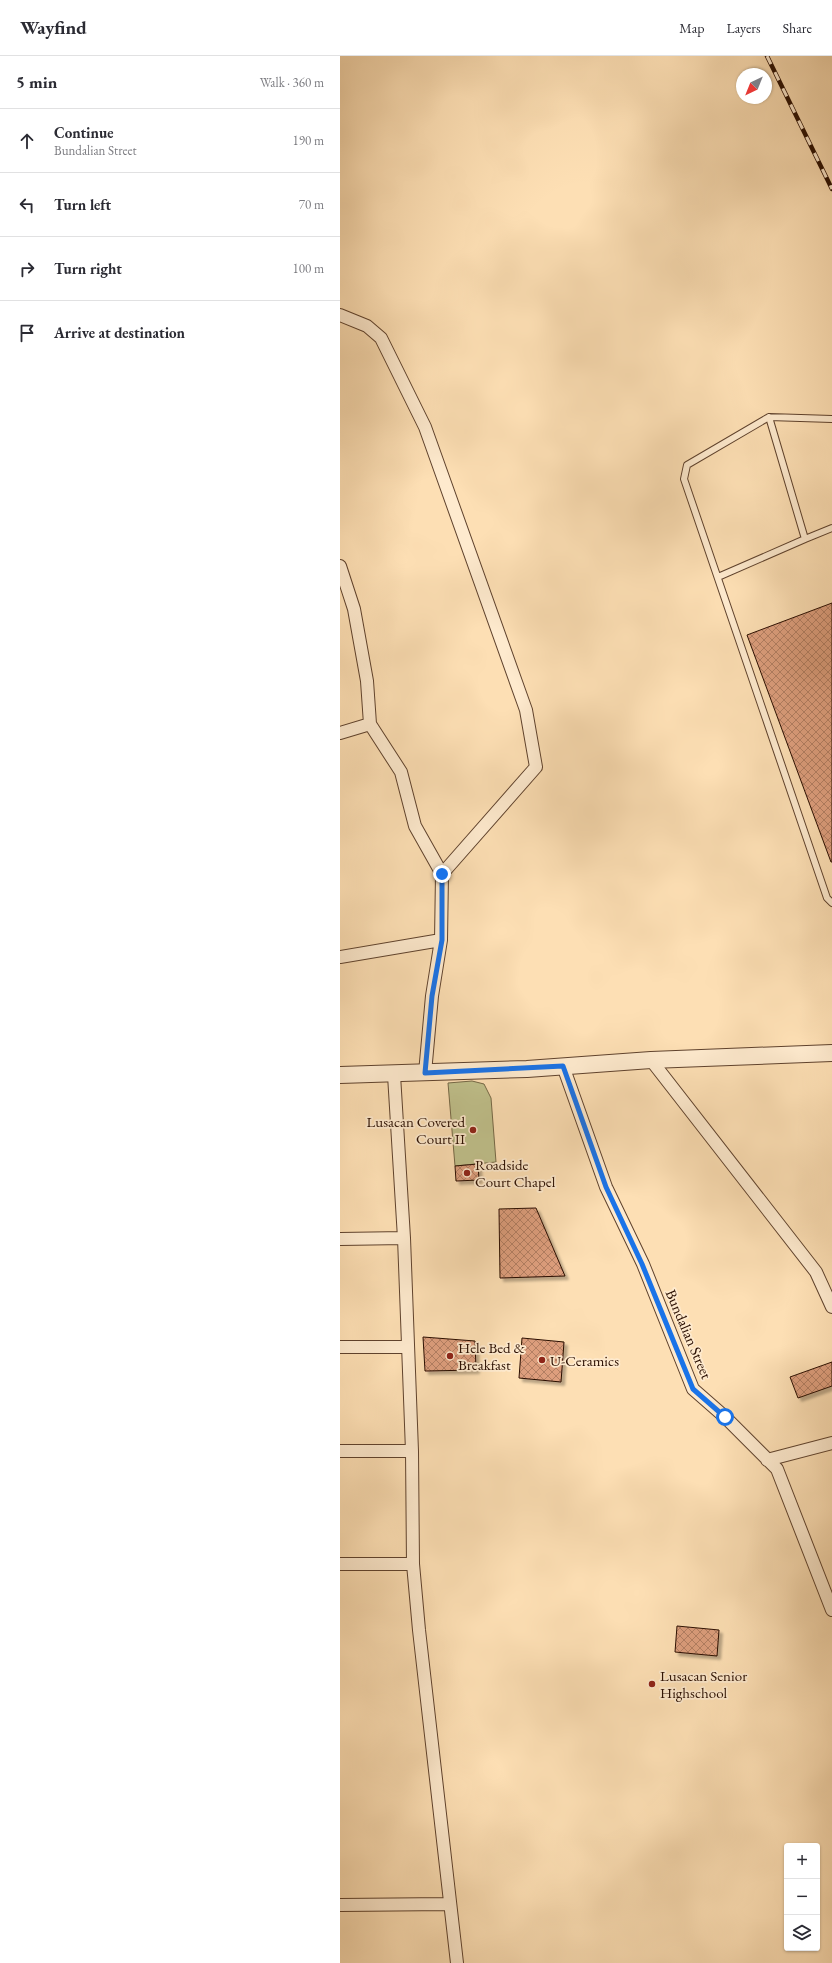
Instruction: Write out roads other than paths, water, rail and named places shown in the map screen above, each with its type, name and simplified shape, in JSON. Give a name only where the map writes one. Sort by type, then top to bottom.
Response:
[{"type":"street","points":[[340,315],[367,326],[381,338],[425,426],[526,710],[536,767],[442,874]]},
{"type":"street","points":[[340,566],[354,608],[367,681],[370,724],[401,772],[415,826],[442,874],[442,940],[432,996],[425,1073]]},
{"type":"street","points":[[340,734],[370,724]]},
{"type":"street","points":[[340,957],[442,940]]},
{"type":"street","points":[[340,1075],[425,1073],[651,1060],[832,1053]]},
{"type":"street","points":[[651,1060],[816,1272],[832,1307]]},
{"type":"street","name":"Bundalian Street","points":[[563,1066],[606,1187],[642,1264],[693,1389],[725,1417],[777,1469],[832,1610]]},
{"type":"street","points":[[394,1074],[404,1238],[412,1450],[414,1564],[456,1963]]},
{"type":"street","points":[[340,1239],[404,1238]]},
{"type":"street","points":[[340,1347],[408,1348]]},
{"type":"street","points":[[767,1460],[832,1444]]},
{"type":"street","points":[[340,1451],[412,1450]]},
{"type":"street","points":[[340,1564],[414,1564]]},
{"type":"street","points":[[340,1905],[449,1904]]},
{"type":"lane","points":[[769,417],[805,539]]},
{"type":"lane","points":[[832,418],[769,417],[687,465],[684,479],[825,891],[832,903]]},
{"type":"lane","points":[[718,577],[832,528]]},
{"type":"railway","points":[[767,56],[832,189]]},
{"type":"place","name":"Lusacan Covered Court II","points":[[473,1130]]},
{"type":"place","name":"Roadside Court Chapel","points":[[467,1173]]},
{"type":"place","name":"Hele Bed & Breakfast","points":[[450,1356]]},
{"type":"place","name":"U-Ceramics","points":[[542,1360]]},
{"type":"place","name":"Lusacan Senior Highschool","points":[[652,1684]]}]
